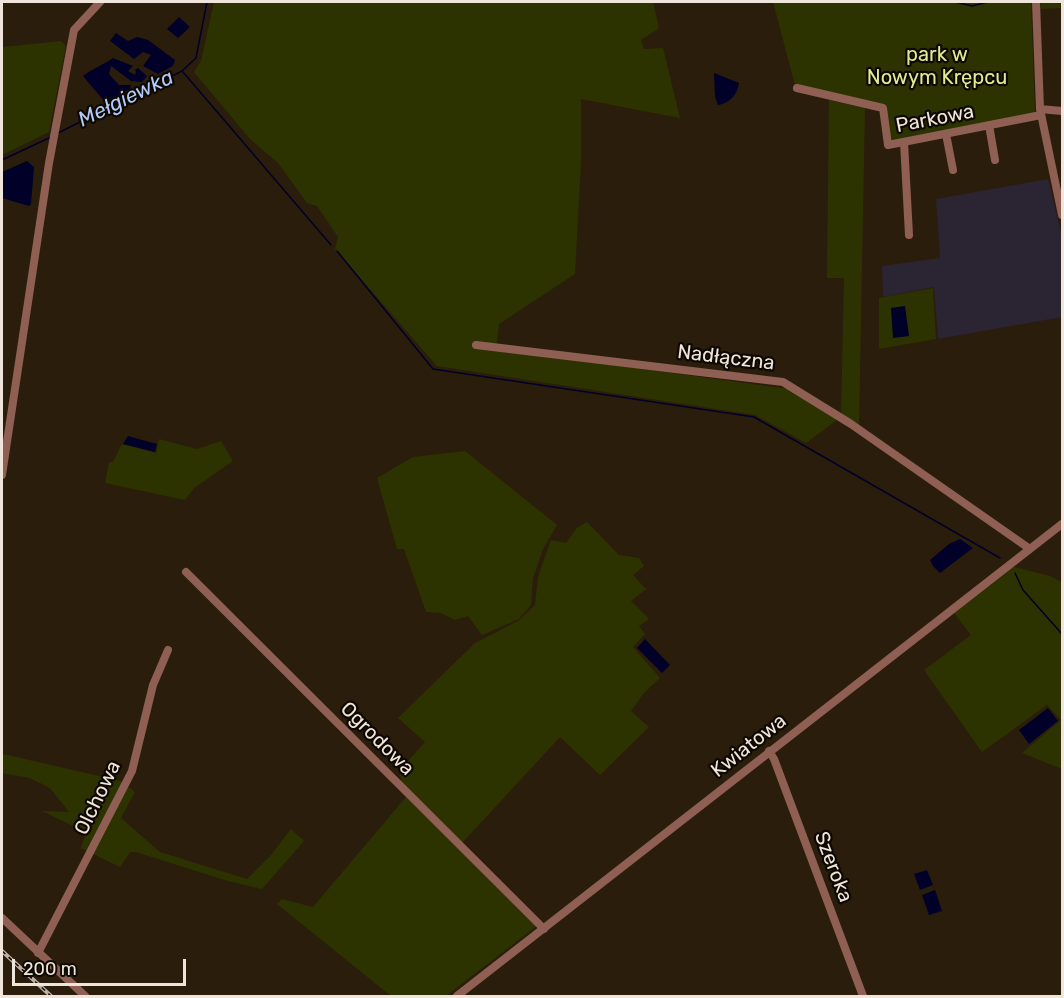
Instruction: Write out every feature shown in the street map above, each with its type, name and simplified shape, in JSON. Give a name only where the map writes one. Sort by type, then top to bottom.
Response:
[{"type":"street","points":[[2,475],[53,137],[74,30],[100,2]]},
{"type":"street","points":[[1036,2],[1040,112],[1062,214]]},
{"type":"street","name":"Parkowa","points":[[797,88],[884,108],[888,145],[989,125],[1040,112],[1062,111]]},
{"type":"street","points":[[989,125],[995,160]]},
{"type":"street","points":[[946,134],[953,170]]},
{"type":"street","points":[[904,142],[909,235]]},
{"type":"street","name":"Nadłączna","points":[[476,345],[783,382],[851,424],[1030,549]]},
{"type":"street","name":"Kwiatowa","points":[[457,996],[1062,524]]},
{"type":"street","name":"Ogrodowa","points":[[186,572],[544,929]]},
{"type":"street","name":"Olchowa","points":[[38,953],[132,771],[153,686],[168,651]]},
{"type":"street","name":"Szeroka","points":[[769,751],[774,759],[863,996]]},
{"type":"street","points":[[2,918],[85,996]]},
{"type":"shaded area","points":[[1048,179],[1062,237],[1062,317],[938,339],[934,287],[883,297],[882,266],[940,258],[936,199]]},
{"type":"green space","points":[[214,2],[653,2],[659,28],[641,40],[644,49],[663,48],[680,118],[581,99],[581,162],[575,274],[499,324],[496,349],[789,389],[838,419],[806,443],[755,415],[437,366],[335,249],[338,237],[317,206],[307,203],[278,163],[250,139],[194,72],[201,61]]},
{"type":"green space","name":"park w Nowym Krępcu","points":[[773,2],[1031,2],[1035,113],[889,141],[886,105],[795,85]]},
{"type":"green space","points":[[1041,2],[1062,2],[1062,8],[1041,9]]},
{"type":"green space","points":[[2,41],[3,47],[61,41],[66,46],[49,132],[2,155]]},
{"type":"green space","points":[[829,100],[865,108],[859,425],[841,414],[844,278],[827,278]]},
{"type":"green space","points":[[933,288],[936,339],[879,349],[879,298]]},
{"type":"green space","points":[[159,439],[197,449],[221,441],[233,461],[194,488],[185,500],[105,483],[109,462],[113,462],[122,444],[156,453]]},
{"type":"green space","points":[[465,451],[557,525],[543,549],[533,578],[531,605],[519,619],[482,635],[468,616],[455,620],[441,613],[426,612],[404,549],[397,549],[377,478],[413,457]]},
{"type":"green space","points":[[587,522],[619,555],[639,558],[644,566],[633,575],[646,589],[631,601],[649,619],[639,626],[645,634],[633,647],[660,678],[643,694],[631,711],[649,727],[600,775],[560,737],[462,843],[401,783],[400,770],[425,742],[398,718],[475,643],[518,621],[535,605],[538,577],[551,540],[566,543],[577,528]]},
{"type":"green space","points":[[1014,567],[1050,576],[1062,582],[1062,769],[1022,753],[1061,720],[1047,705],[982,752],[924,670],[971,635],[954,613]]},
{"type":"green space","points":[[3,754],[121,781],[135,792],[121,818],[160,852],[247,879],[271,855],[291,829],[304,841],[262,889],[228,881],[136,852],[130,852],[120,867],[81,848],[86,832],[42,811],[69,812],[50,788],[30,778],[2,773]]},
{"type":"green space","points":[[406,797],[538,925],[446,996],[391,996],[277,904],[282,899],[313,907]]},
{"type":"water","points":[[179,17],[190,27],[178,38],[167,29]]},
{"type":"water","points":[[116,33],[128,41],[137,37],[148,40],[175,60],[173,66],[158,74],[143,66],[151,55],[143,52],[134,59],[110,41]]},
{"type":"water","points":[[113,58],[133,66],[128,71],[135,75],[135,70],[138,68],[147,76],[142,82],[131,81],[111,66],[109,74],[119,85],[131,85],[130,89],[105,102],[83,76]]},
{"type":"water","points":[[714,73],[739,83],[732,98],[718,105],[715,97]]},
{"type":"water","points":[[27,161],[34,167],[29,206],[2,198],[2,172]]},
{"type":"water","points":[[905,306],[909,336],[893,338],[891,308]]},
{"type":"water","points":[[128,436],[157,444],[155,452],[123,444]]},
{"type":"water","points":[[960,539],[973,548],[940,573],[930,560],[949,544]]},
{"type":"water","points":[[645,639],[670,665],[662,673],[637,648]]},
{"type":"water","points":[[1048,708],[1058,721],[1029,744],[1019,730]]},
{"type":"water","points":[[927,870],[933,885],[920,890],[914,874]]},
{"type":"water","points":[[935,890],[942,911],[929,915],[922,895]]},
{"type":"waterway","name":"Mełgiewka","points":[[58,133],[182,71],[196,58],[207,2]]},
{"type":"waterway","points":[[955,2],[972,6],[988,2]]},
{"type":"waterway","points":[[183,72],[331,245]]},
{"type":"waterway","name":"Mełgiewka","points":[[2,160],[51,137]]},
{"type":"waterway","points":[[337,251],[433,369],[754,417],[1000,558]]},
{"type":"waterway","points":[[1015,573],[1023,590],[1062,634]]},
{"type":"railway","points":[[2,951],[51,996]]}]
